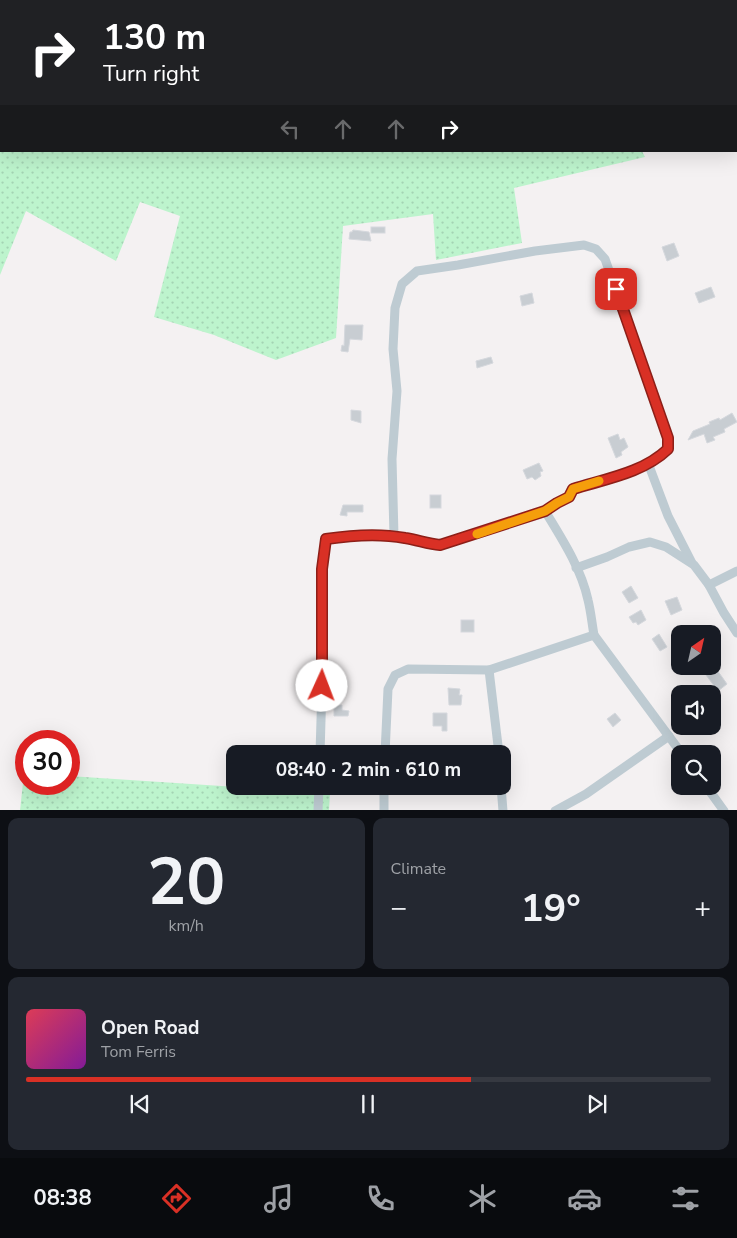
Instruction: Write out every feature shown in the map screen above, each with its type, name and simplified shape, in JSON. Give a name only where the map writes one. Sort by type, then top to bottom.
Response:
[{"type":"street","points":[[320,745],[323,652],[322,569],[326,539],[353,535],[394,536],[426,544],[440,545],[545,511],[569,497],[573,489],[639,468],[660,457],[668,449],[668,438],[605,259],[596,249],[584,245],[545,249],[417,271],[402,284],[395,308],[393,350],[397,391],[392,458],[394,536]]},
{"type":"street","points":[[648,463],[668,516],[694,565],[709,585],[737,633]]},
{"type":"street","points":[[545,511],[565,543],[576,568],[588,599],[594,635],[676,745]]},
{"type":"street","points":[[576,568],[629,547],[650,542],[666,547],[694,565]]},
{"type":"street","points":[[709,585],[737,572]]},
{"type":"street","points":[[385,745],[388,690],[395,675],[408,669],[489,670],[594,635]]},
{"type":"street","points":[[489,670],[498,745]]},
{"type":"street","points":[[555,810],[586,794],[669,736]]},
{"type":"street","points":[[318,810],[319,795]]},
{"type":"street","points":[[384,795],[384,810]]},
{"type":"street","points":[[502,795],[503,810]]},
{"type":"street","points":[[713,795],[724,810]]},
{"type":"green space","points":[[0,152],[642,152],[645,157],[514,188],[522,243],[436,260],[433,214],[343,226],[336,338],[276,360],[214,335],[154,317],[180,216],[140,202],[116,261],[26,211],[0,275]]},
{"type":"green space","points":[[80,777],[226,786],[226,795],[330,795],[329,810],[20,810],[22,795],[80,795]]},
{"type":"building","points":[[371,227],[385,227],[385,233],[371,233]]},
{"type":"building","points":[[353,230],[369,232],[371,241],[349,239],[350,232]]},
{"type":"building","points":[[674,243],[679,256],[667,261],[662,247]]},
{"type":"building","points":[[711,287],[715,297],[699,303],[695,293]]},
{"type":"building","points":[[532,293],[534,303],[522,306],[520,296]]},
{"type":"building","points":[[345,325],[363,325],[362,340],[350,339],[348,352],[341,351],[342,345],[344,346]]},
{"type":"building","points":[[491,357],[493,363],[477,368],[476,361]]},
{"type":"building","points":[[351,410],[361,411],[361,423],[351,420]]},
{"type":"building","points":[[732,413],[737,422],[724,429],[725,432],[713,437],[715,440],[707,443],[704,434],[688,440],[693,431]]},
{"type":"building","points":[[618,434],[620,440],[624,438],[628,447],[621,452],[622,455],[616,458],[608,438]]},
{"type":"building","points":[[539,463],[543,471],[540,472],[541,476],[535,480],[532,477],[527,479],[523,470]]},
{"type":"building","points":[[430,495],[441,495],[441,508],[430,508]]},
{"type":"building","points":[[343,505],[363,505],[363,512],[347,512],[347,516],[340,515]]},
{"type":"building","points":[[631,586],[638,598],[629,603],[622,592]]},
{"type":"building","points":[[677,597],[682,610],[671,615],[665,601]]},
{"type":"building","points":[[641,610],[646,620],[638,625],[636,622],[633,623],[629,617]]},
{"type":"building","points":[[461,620],[474,620],[474,632],[461,632]]},
{"type":"building","points":[[659,634],[667,647],[660,651],[652,639]]},
{"type":"building","points":[[706,675],[721,675],[727,684],[721,689],[721,685],[714,685]]},
{"type":"building","points":[[448,688],[460,689],[459,695],[462,695],[461,705],[449,705]]},
{"type":"building","points":[[334,705],[342,705],[342,710],[349,711],[348,716],[334,716]]},
{"type":"building","points":[[433,713],[447,713],[447,731],[442,731],[442,726],[433,726]]},
{"type":"building","points":[[615,713],[621,720],[613,727],[607,719]]},
{"type":"slow traffic","points":[[477,534],[545,511],[569,497],[573,489],[599,481]]},
{"type":"route","points":[[322,686],[322,569],[326,539],[353,535],[394,536],[426,544],[440,545],[545,511],[569,497],[573,489],[639,468],[660,457],[668,449],[668,438],[616,289]]}]
